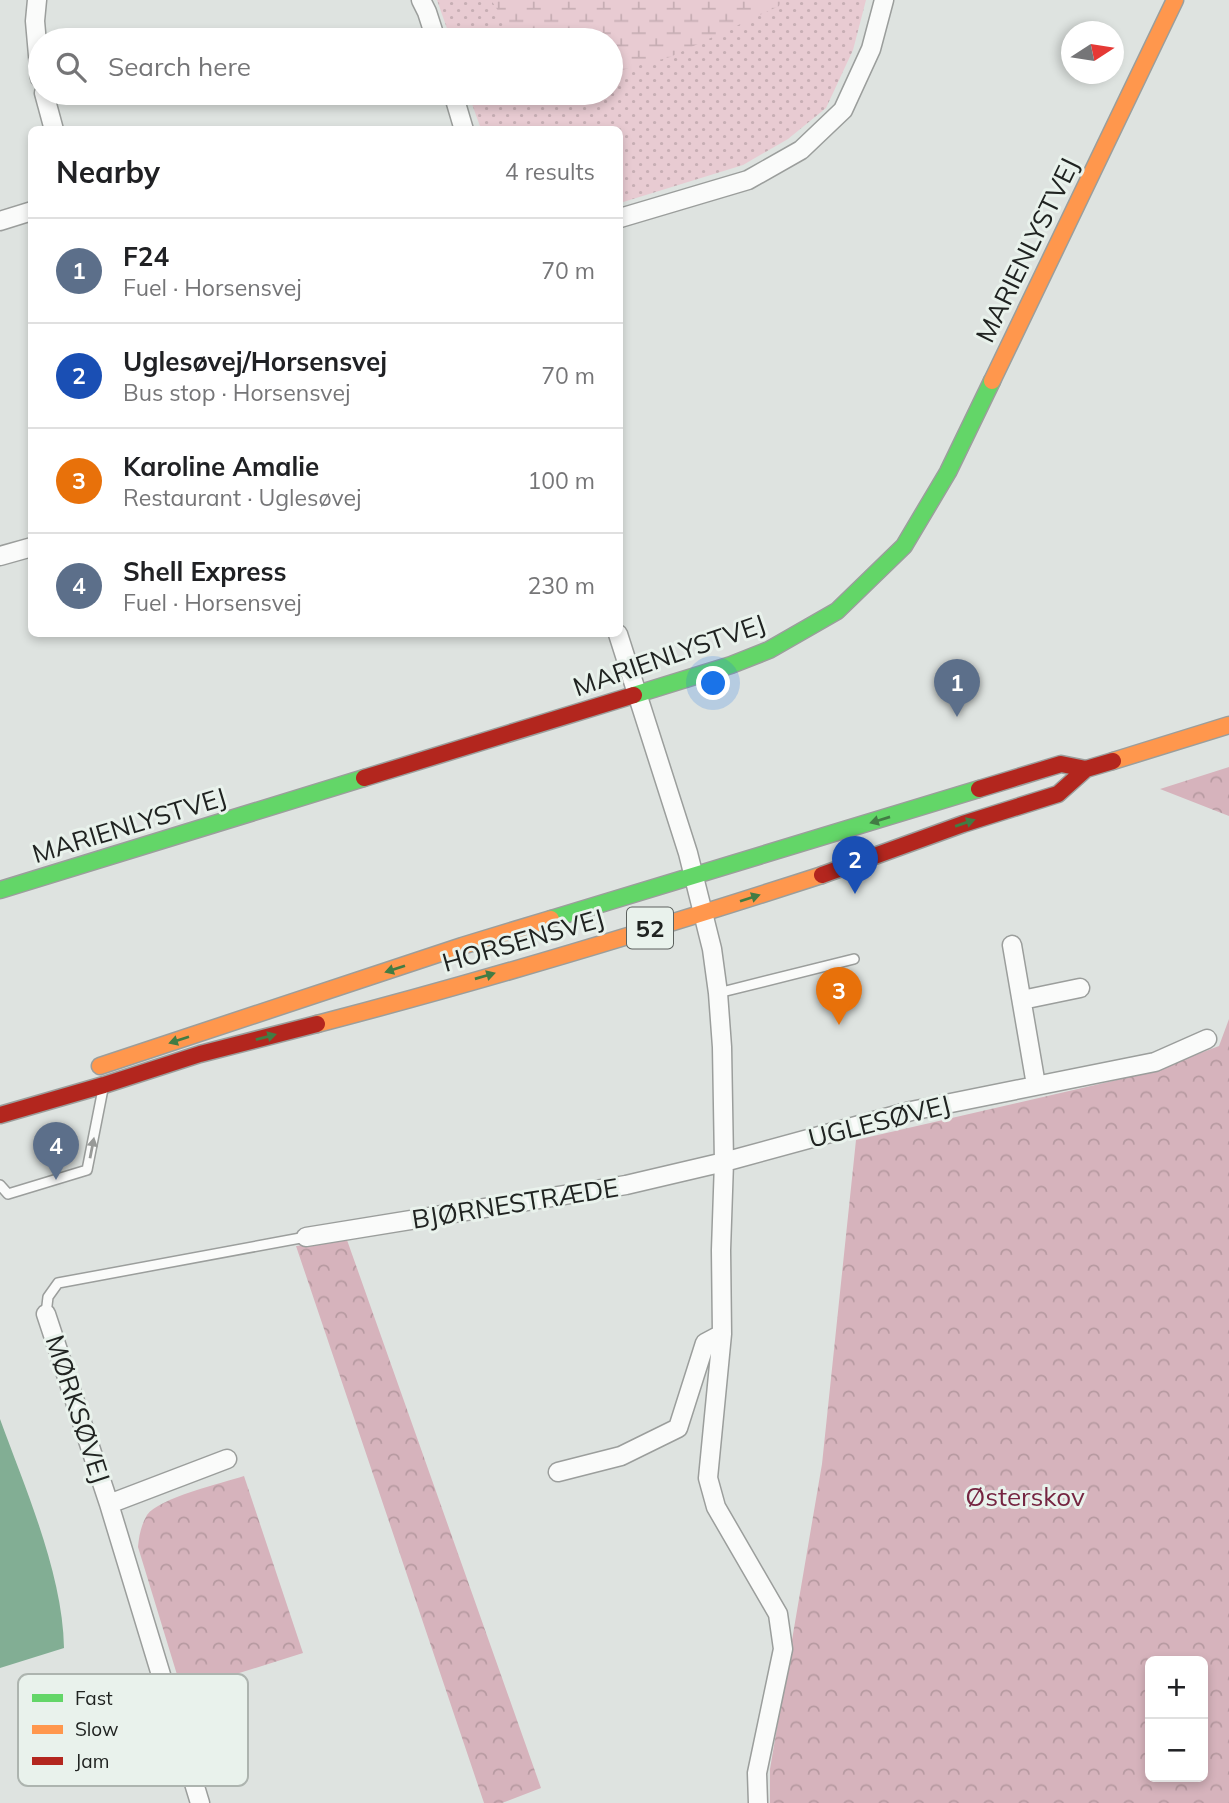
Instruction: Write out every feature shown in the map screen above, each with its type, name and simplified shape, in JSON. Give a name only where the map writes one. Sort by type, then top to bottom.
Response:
[{"type":"main road","name":"MARIENLYSTVEJ","points":[[0,890],[730,665],[769,650],[837,611],[904,546],[948,472],[1175,0]]},
{"type":"main road","name":"HORSENSVEJ","points":[[0,1115],[200,1055],[385,1006],[844,868],[963,824],[1058,794],[1086,769],[1229,725]]},
{"type":"main road","name":"HORSENSVEJ","points":[[90,1069],[462,946],[1061,764],[1086,769]]},
{"type":"street","points":[[36,28],[37,0]]},
{"type":"street","points":[[421,0],[432,28]]},
{"type":"street","points":[[623,217],[748,180],[801,150],[843,110],[871,50],[884,0]]},
{"type":"street","points":[[47,105],[53,126]]},
{"type":"street","points":[[457,105],[463,126]]},
{"type":"street","points":[[0,221],[28,212]]},
{"type":"street","points":[[0,556],[28,548]]},
{"type":"street","points":[[619,637],[694,876],[712,948],[718,993],[724,1162],[722,1334],[708,1478],[716,1507],[778,1614],[783,1649],[757,1773],[758,1803]]},
{"type":"street","points":[[1012,945],[1036,1085]]},
{"type":"street","points":[[1021,1000],[1080,988]]},
{"type":"street","name":"UGLESØVEJ","points":[[724,1162],[911,1111],[1154,1062],[1207,1039]]},
{"type":"street","name":"BJØRNESTRÆDE","points":[[306,1237],[626,1185],[724,1162]]},
{"type":"street","name":"MØRKSØVEJ","points":[[46,1314],[109,1504],[161,1674]]},
{"type":"street","points":[[558,1472],[621,1456],[678,1429],[705,1343],[722,1334]]},
{"type":"street","name":"MØRKSØVEJ","points":[[109,1504],[227,1459]]},
{"type":"street","name":"MØRKSØVEJ","points":[[195,1786],[200,1803]]},
{"type":"lane","points":[[718,993],[854,959]]},
{"type":"lane","points":[[0,1185],[8,1194],[87,1170],[104,1085]]},
{"type":"lane","points":[[46,1314],[48,1297],[58,1283],[306,1237]]},
{"type":"green space","points":[[437,0],[866,0],[853,50],[826,108],[788,139],[743,165],[623,202],[623,126],[480,126],[472,105],[623,105],[623,28],[447,28]]},
{"type":"green space","points":[[491,0],[782,0],[779,6],[670,57],[623,70],[623,28],[509,28]]},
{"type":"green space","points":[[1229,767],[1229,816],[1160,789]]},
{"type":"green space","name":"Østerskov","points":[[1229,1019],[1229,1803],[770,1803],[770,1769],[822,1464],[856,1140],[1147,1073],[1219,1046]]},
{"type":"green space","points":[[347,1240],[541,1788],[502,1803],[484,1803],[296,1246]]},
{"type":"green space","points":[[244,1476],[303,1653],[236,1674],[177,1674],[138,1547],[147,1515],[164,1503]]},
{"type":"shaded area","points":[[0,1419],[50,1561],[62,1620],[64,1648],[0,1668]]},
{"type":"traffic: fast","points":[[634,695],[731,665],[769,650],[837,611],[904,546],[948,472],[992,381]]},
{"type":"traffic: fast","points":[[0,890],[364,778]]},
{"type":"traffic: fast","points":[[551,919],[979,789]]},
{"type":"traffic: slow","points":[[992,381],[1175,0]]},
{"type":"traffic: slow","points":[[1113,761],[1229,725]]},
{"type":"traffic: slow","points":[[317,1024],[571,953],[822,875]]},
{"type":"traffic: slow","points":[[100,1066],[551,919]]},
{"type":"traffic: jam","points":[[364,778],[634,695]]},
{"type":"traffic: jam","points":[[822,875],[963,824],[1058,794],[1086,769],[1113,761]]},
{"type":"traffic: jam","points":[[979,789],[1061,764],[1086,769]]},
{"type":"traffic: jam","points":[[0,1115],[200,1054],[317,1024]]},
{"type":"place","name":"F24","points":[[957,717]]},
{"type":"place","name":"Uglesøvej/Horsensvej","points":[[855,894]]},
{"type":"place","name":"Karoline Amalie","points":[[839,1025]]},
{"type":"place","name":"Shell Express","points":[[56,1180]]}]
